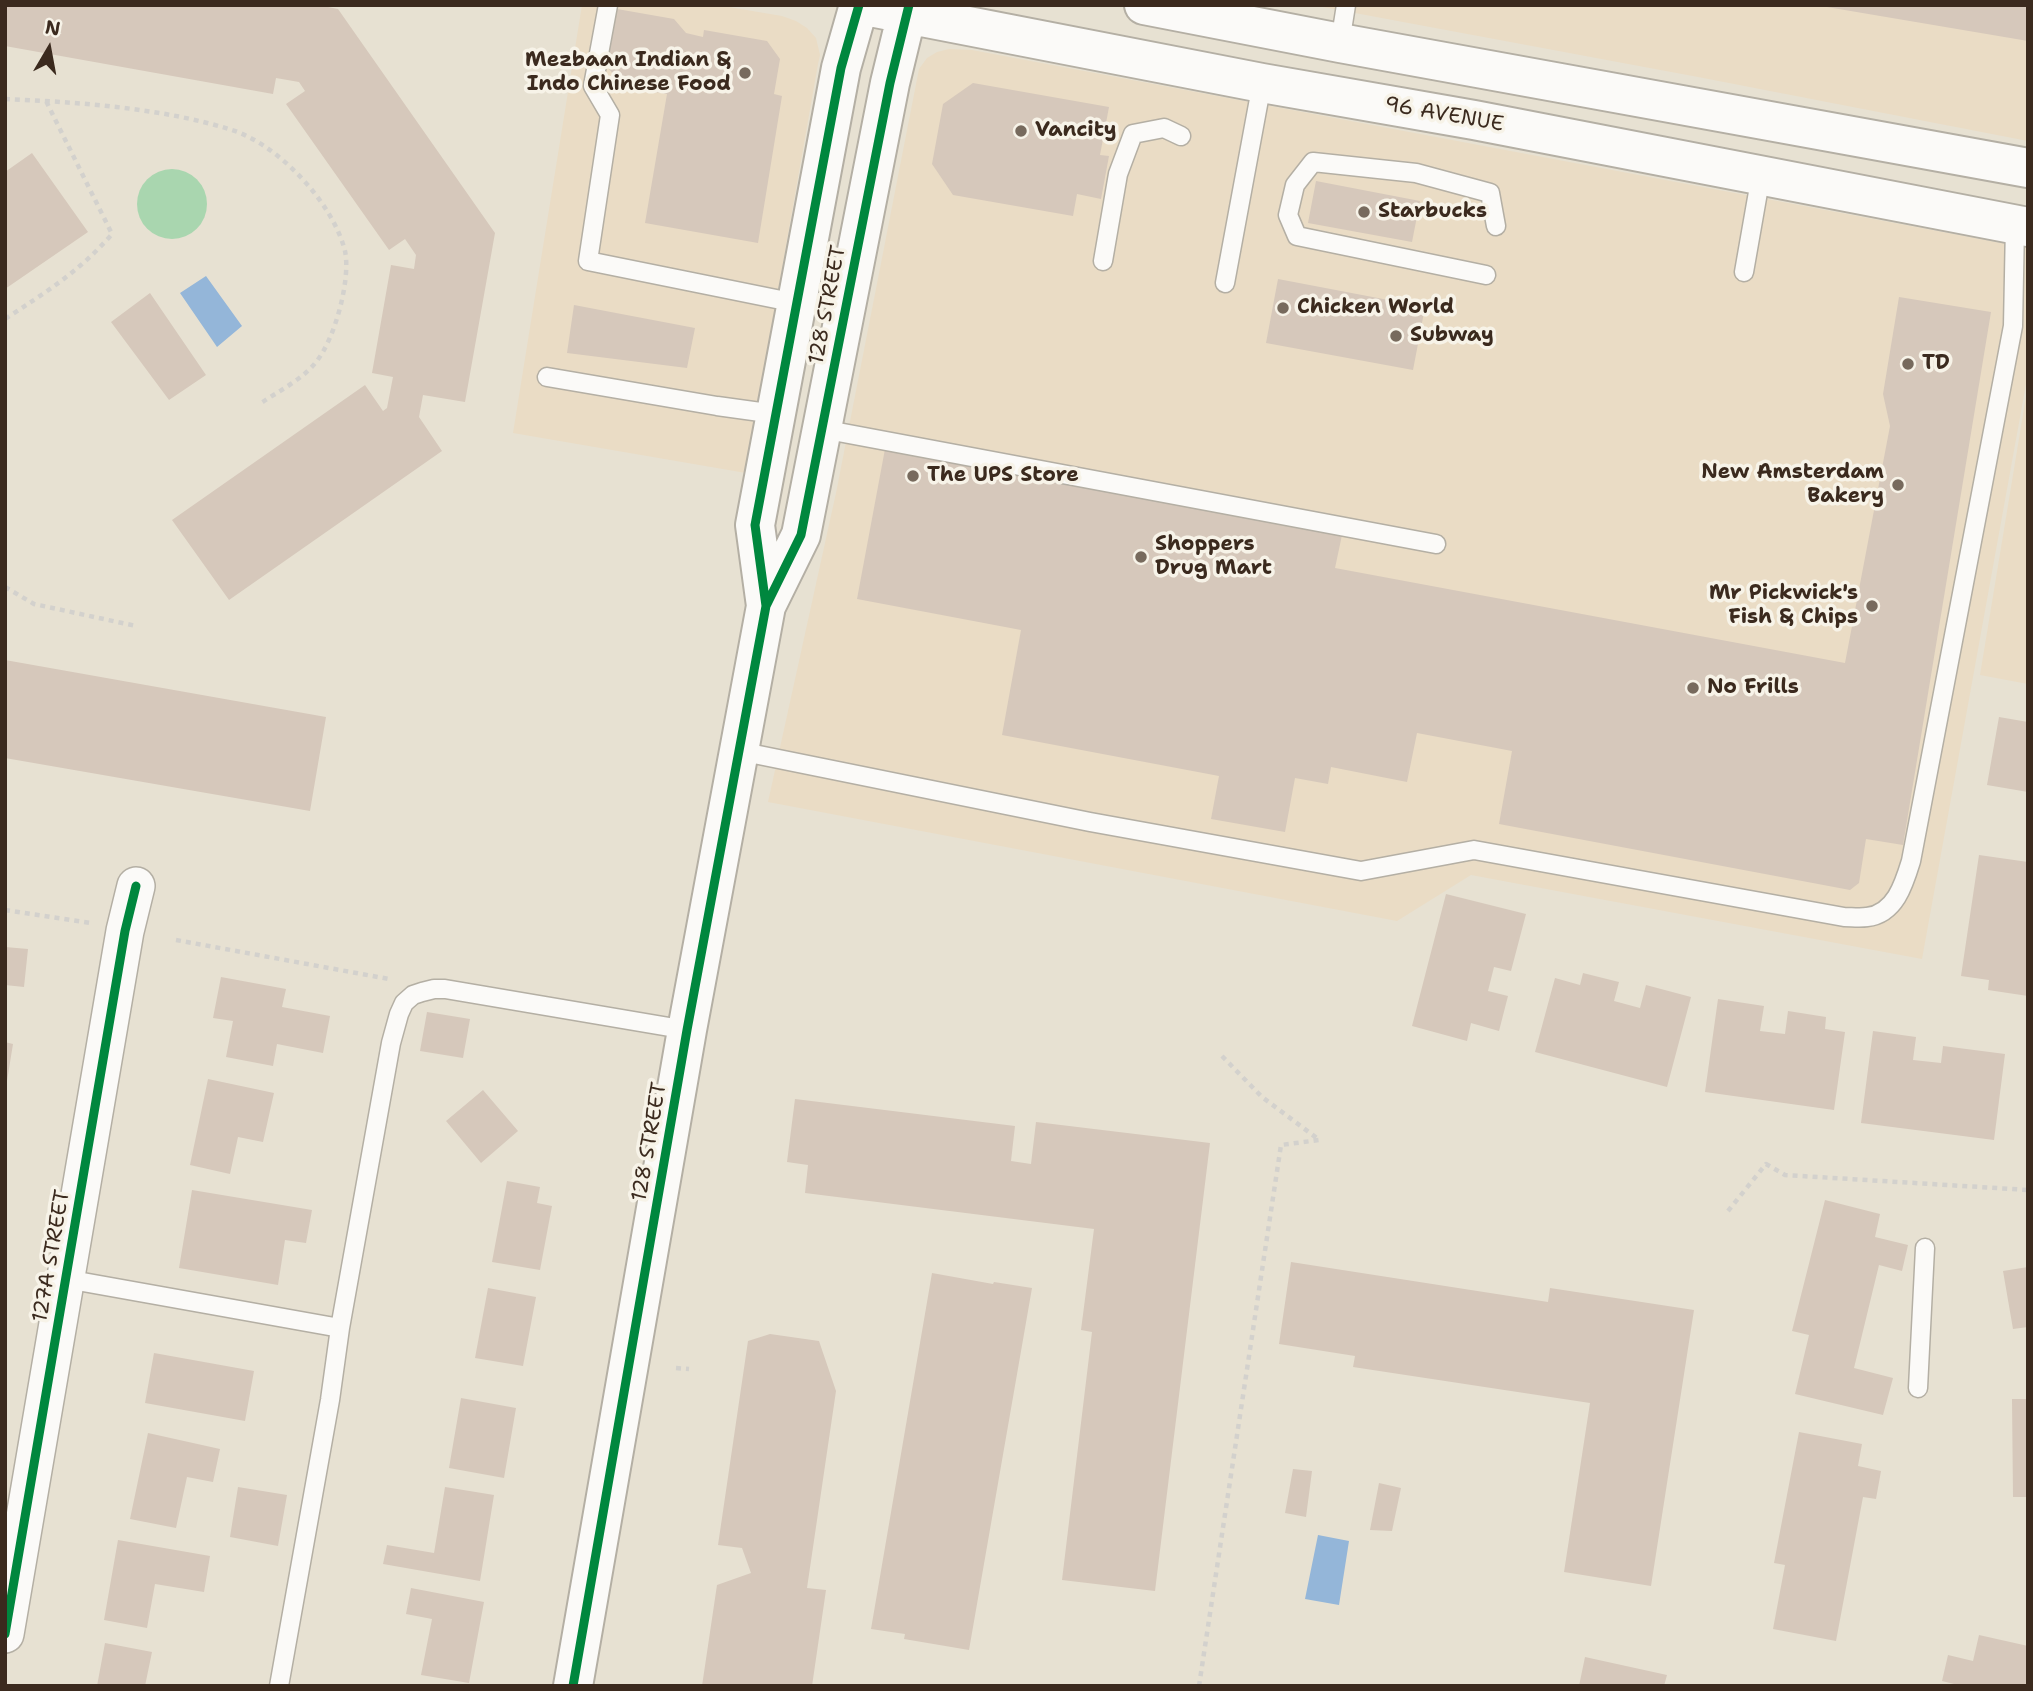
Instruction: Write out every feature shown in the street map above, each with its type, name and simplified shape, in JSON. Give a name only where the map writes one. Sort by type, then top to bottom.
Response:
[{"type":"main road","name":"128 STREET","points":[[766,606],[755,526],[841,68],[859,5]]},
{"type":"main road","name":"96 AVENUE","points":[[859,5],[908,10],[1262,83],[2021,226]]},
{"type":"main road","points":[[1144,5],[2028,168]]},
{"type":"main road","name":"128 STREET","points":[[573,1686],[687,1030],[766,606],[801,535],[890,83],[908,10]]},
{"type":"main road","points":[[1558,137],[1675,104]]},
{"type":"main road","points":[[1761,175],[1850,134]]},
{"type":"street","name":"127A STREET","points":[[5,1633],[18,1485],[66,1279],[125,931],[136,886]]},
{"type":"lane","points":[[607,5],[593,86],[610,115],[588,261],[796,303]]},
{"type":"lane","points":[[1340,43],[1346,5]]},
{"type":"lane","points":[[1224,283],[1262,83]]},
{"type":"lane","points":[[1103,261],[1118,174],[1133,134],[1164,128],[1181,135]]},
{"type":"lane","points":[[1486,275],[1297,236],[1289,215],[1295,185],[1313,163],[1416,173],[1490,193],[1496,226]]},
{"type":"lane","points":[[1744,272],[1761,175]]},
{"type":"lane","points":[[739,751],[1090,822],[1361,871],[1474,850],[1844,917],[1869,918],[1888,909],[1903,888],[1910,862],[2012,326],[2021,226]]},
{"type":"lane","points":[[547,377],[775,414]]},
{"type":"lane","points":[[822,429],[1436,544]]},
{"type":"lane","points":[[279,1686],[391,1043],[398,1014],[404,1003],[413,995],[445,989],[687,1030]]},
{"type":"lane","points":[[1918,1388],[1925,1248]]},
{"type":"lane","points":[[66,1279],[340,1328]]},
{"type":"path","points":[[5,99],[124,108],[234,130],[264,146],[289,165],[307,184],[340,236],[345,254],[346,273],[337,323],[316,363],[261,403]]},
{"type":"path","points":[[5,319],[71,275],[93,256],[112,234],[47,101]]},
{"type":"path","points":[[5,587],[34,604],[136,626]]},
{"type":"path","points":[[5,910],[92,923]]},
{"type":"path","points":[[176,940],[389,979]]},
{"type":"path","points":[[1199,1686],[1281,1145],[1319,1140],[1262,1097],[1222,1056]]},
{"type":"path","points":[[1728,1211],[1766,1164],[1785,1175],[2028,1190]]},
{"type":"path","points":[[676,1368],[689,1369]]},
{"type":"shaded area","points":[[582,5],[717,5],[782,16],[807,28],[816,38],[820,55],[746,473],[513,433]]},
{"type":"shaded area","points":[[1312,5],[2028,5],[2028,141],[1698,77]]},
{"type":"shaded area","points":[[949,49],[972,50],[2028,248],[2028,373],[1922,959],[1471,875],[1397,921],[768,802],[836,493],[919,69],[927,58]]},
{"type":"shaded area","points":[[2028,384],[2028,684],[1980,675]]},
{"type":"green space","points":[[172,169],[197,179],[207,204],[197,229],[172,239],[147,229],[137,204],[147,179]]},
{"type":"water","points":[[206,276],[242,326],[217,347],[180,293]]},
{"type":"water","points":[[1318,1535],[1349,1541],[1339,1605],[1305,1599]]},
{"type":"building","points":[[5,5],[318,5],[338,9],[495,233],[465,402],[423,395],[419,417],[442,451],[229,600],[172,520],[365,385],[383,411],[387,408],[393,377],[372,373],[391,265],[414,269],[416,255],[405,239],[389,250],[286,104],[305,91],[299,82],[276,78],[273,94],[5,46]]},
{"type":"building","points":[[2028,5],[2028,41],[1827,7]]},
{"type":"building","points":[[617,9],[674,19],[686,33],[703,37],[704,30],[767,41],[780,59],[774,94],[782,96],[758,243],[645,223],[667,94],[624,87],[609,69],[611,55],[608,50]]},
{"type":"building","name":"Vancity","points":[[973,83],[1109,107],[1100,155],[1109,156],[1101,199],[1077,194],[1073,216],[953,195],[932,164],[943,104]]},
{"type":"building","points":[[32,153],[88,232],[5,289],[5,172]]},
{"type":"building","name":"Starbucks","points":[[1316,181],[1420,201],[1412,242],[1308,223]]},
{"type":"building","points":[[1278,279],[1425,307],[1413,370],[1266,343]]},
{"type":"building","points":[[150,293],[206,375],[169,400],[111,322]]},
{"type":"building","points":[[1899,297],[1991,312],[1903,845],[1866,839],[1859,883],[1850,890],[1499,824],[1512,751],[1417,733],[1407,782],[1331,767],[1328,784],[1295,778],[1285,832],[1211,819],[1219,776],[1002,735],[1021,630],[857,599],[885,449],[1342,535],[1335,568],[1845,663],[1890,426],[1883,394]]},
{"type":"building","points":[[574,305],[695,328],[687,368],[567,353]]},
{"type":"building","points":[[5,660],[326,717],[310,811],[5,758]]},
{"type":"building","points":[[1999,717],[2028,722],[2028,792],[1987,785]]},
{"type":"building","points":[[1979,855],[2028,862],[2028,996],[1988,990],[1989,980],[1961,976]]},
{"type":"building","points":[[1446,894],[1526,914],[1511,971],[1494,967],[1488,991],[1508,996],[1499,1031],[1471,1023],[1467,1041],[1412,1026]]},
{"type":"building","points":[[5,947],[28,949],[24,987],[5,985]]},
{"type":"building","points":[[1583,973],[1619,982],[1614,1001],[1640,1008],[1646,985],[1691,997],[1667,1087],[1535,1052],[1555,978],[1580,985]]},
{"type":"building","points":[[221,977],[286,989],[282,1007],[330,1016],[323,1053],[277,1044],[273,1066],[226,1057],[233,1021],[213,1018]]},
{"type":"building","points":[[1718,999],[1764,1006],[1760,1031],[1785,1034],[1788,1011],[1826,1017],[1825,1029],[1845,1032],[1834,1110],[1705,1092]]},
{"type":"building","points":[[427,1012],[470,1019],[463,1058],[420,1051]]},
{"type":"building","points":[[1873,1031],[1916,1037],[1913,1060],[1941,1063],[1943,1046],[2005,1054],[1994,1140],[1861,1123]]},
{"type":"building","points":[[5,1042],[13,1044],[7,1081],[5,1081]]},
{"type":"building","points":[[208,1079],[274,1093],[263,1142],[238,1137],[230,1174],[190,1165]]},
{"type":"building","points":[[483,1090],[518,1131],[481,1163],[446,1121]]},
{"type":"building","points":[[795,1099],[1015,1126],[1011,1161],[1031,1164],[1036,1122],[1210,1143],[1155,1591],[1062,1580],[1092,1332],[1081,1330],[1094,1229],[805,1193],[808,1165],[787,1162]]},
{"type":"building","points":[[507,1181],[540,1187],[537,1203],[552,1206],[540,1270],[492,1262]]},
{"type":"building","points":[[192,1190],[312,1210],[306,1243],[285,1240],[278,1285],[179,1268]]},
{"type":"building","points":[[1825,1200],[1880,1214],[1875,1237],[1908,1245],[1902,1271],[1879,1265],[1854,1368],[1893,1378],[1883,1415],[1795,1394],[1809,1335],[1792,1331]]},
{"type":"building","points":[[1291,1262],[1548,1302],[1550,1288],[1694,1310],[1651,1586],[1564,1572],[1590,1403],[1353,1367],[1355,1356],[1279,1344]]},
{"type":"building","points":[[2028,1267],[2028,1327],[2013,1329],[2003,1271]]},
{"type":"building","points":[[932,1273],[1032,1288],[969,1650],[904,1639],[905,1634],[871,1629]]},
{"type":"building","points":[[488,1288],[536,1297],[523,1366],[475,1358]]},
{"type":"building","points":[[770,1334],[819,1341],[836,1391],[807,1588],[826,1590],[812,1686],[702,1686],[717,1585],[751,1573],[742,1548],[718,1545],[748,1341]]},
{"type":"building","points":[[154,1353],[254,1371],[245,1421],[145,1403]]},
{"type":"building","points":[[461,1398],[516,1408],[504,1478],[449,1468]]},
{"type":"building","points":[[2012,1399],[2028,1399],[2028,1497],[2013,1497]]},
{"type":"building","points":[[1799,1432],[1862,1444],[1858,1466],[1881,1471],[1876,1499],[1863,1497],[1836,1641],[1773,1629],[1785,1565],[1774,1563]]},
{"type":"building","points":[[148,1433],[220,1449],[213,1482],[187,1477],[176,1528],[130,1519]]},
{"type":"building","points":[[1293,1469],[1312,1471],[1306,1517],[1285,1513]]},
{"type":"building","points":[[1379,1483],[1401,1488],[1392,1531],[1370,1530]]},
{"type":"building","points":[[238,1487],[287,1495],[278,1546],[230,1537]]},
{"type":"building","points":[[445,1487],[494,1495],[480,1581],[383,1564],[387,1545],[434,1553]]},
{"type":"building","points":[[118,1540],[210,1556],[204,1592],[155,1584],[147,1628],[104,1620]]},
{"type":"building","points":[[411,1588],[484,1602],[469,1683],[421,1675],[432,1619],[406,1614]]},
{"type":"building","points":[[1979,1635],[2028,1646],[2028,1686],[1962,1686],[1942,1681],[1948,1655],[1973,1661]]},
{"type":"building","points":[[105,1643],[152,1652],[145,1686],[97,1686]]},
{"type":"building","points":[[1585,1657],[1667,1675],[1664,1686],[1579,1686]]},
{"type":"cycle path","points":[[766,606],[755,525],[841,68],[859,5]]},
{"type":"cycle path","points":[[573,1686],[687,1030],[766,606],[801,535],[890,83],[909,5]]},
{"type":"cycle path","points":[[5,1634],[125,931],[136,886]]},
{"type":"place","name":"Mezbaan Indian & Indo Chinese Food","points":[[745,73]]},
{"type":"place","name":"Vancity","points":[[1021,131]]},
{"type":"place","name":"Starbucks","points":[[1364,212]]},
{"type":"place","name":"Chicken World","points":[[1283,308]]},
{"type":"place","name":"Subway","points":[[1396,336]]},
{"type":"place","name":"TD","points":[[1908,364]]},
{"type":"place","name":"The UPS Store","points":[[913,476]]},
{"type":"place","name":"New Amsterdam Bakery","points":[[1898,485]]},
{"type":"place","name":"Shoppers Drug Mart","points":[[1141,557]]},
{"type":"place","name":"Mr Pickwick's Fish & Chips","points":[[1872,606]]},
{"type":"place","name":"No Frills","points":[[1693,688]]}]
